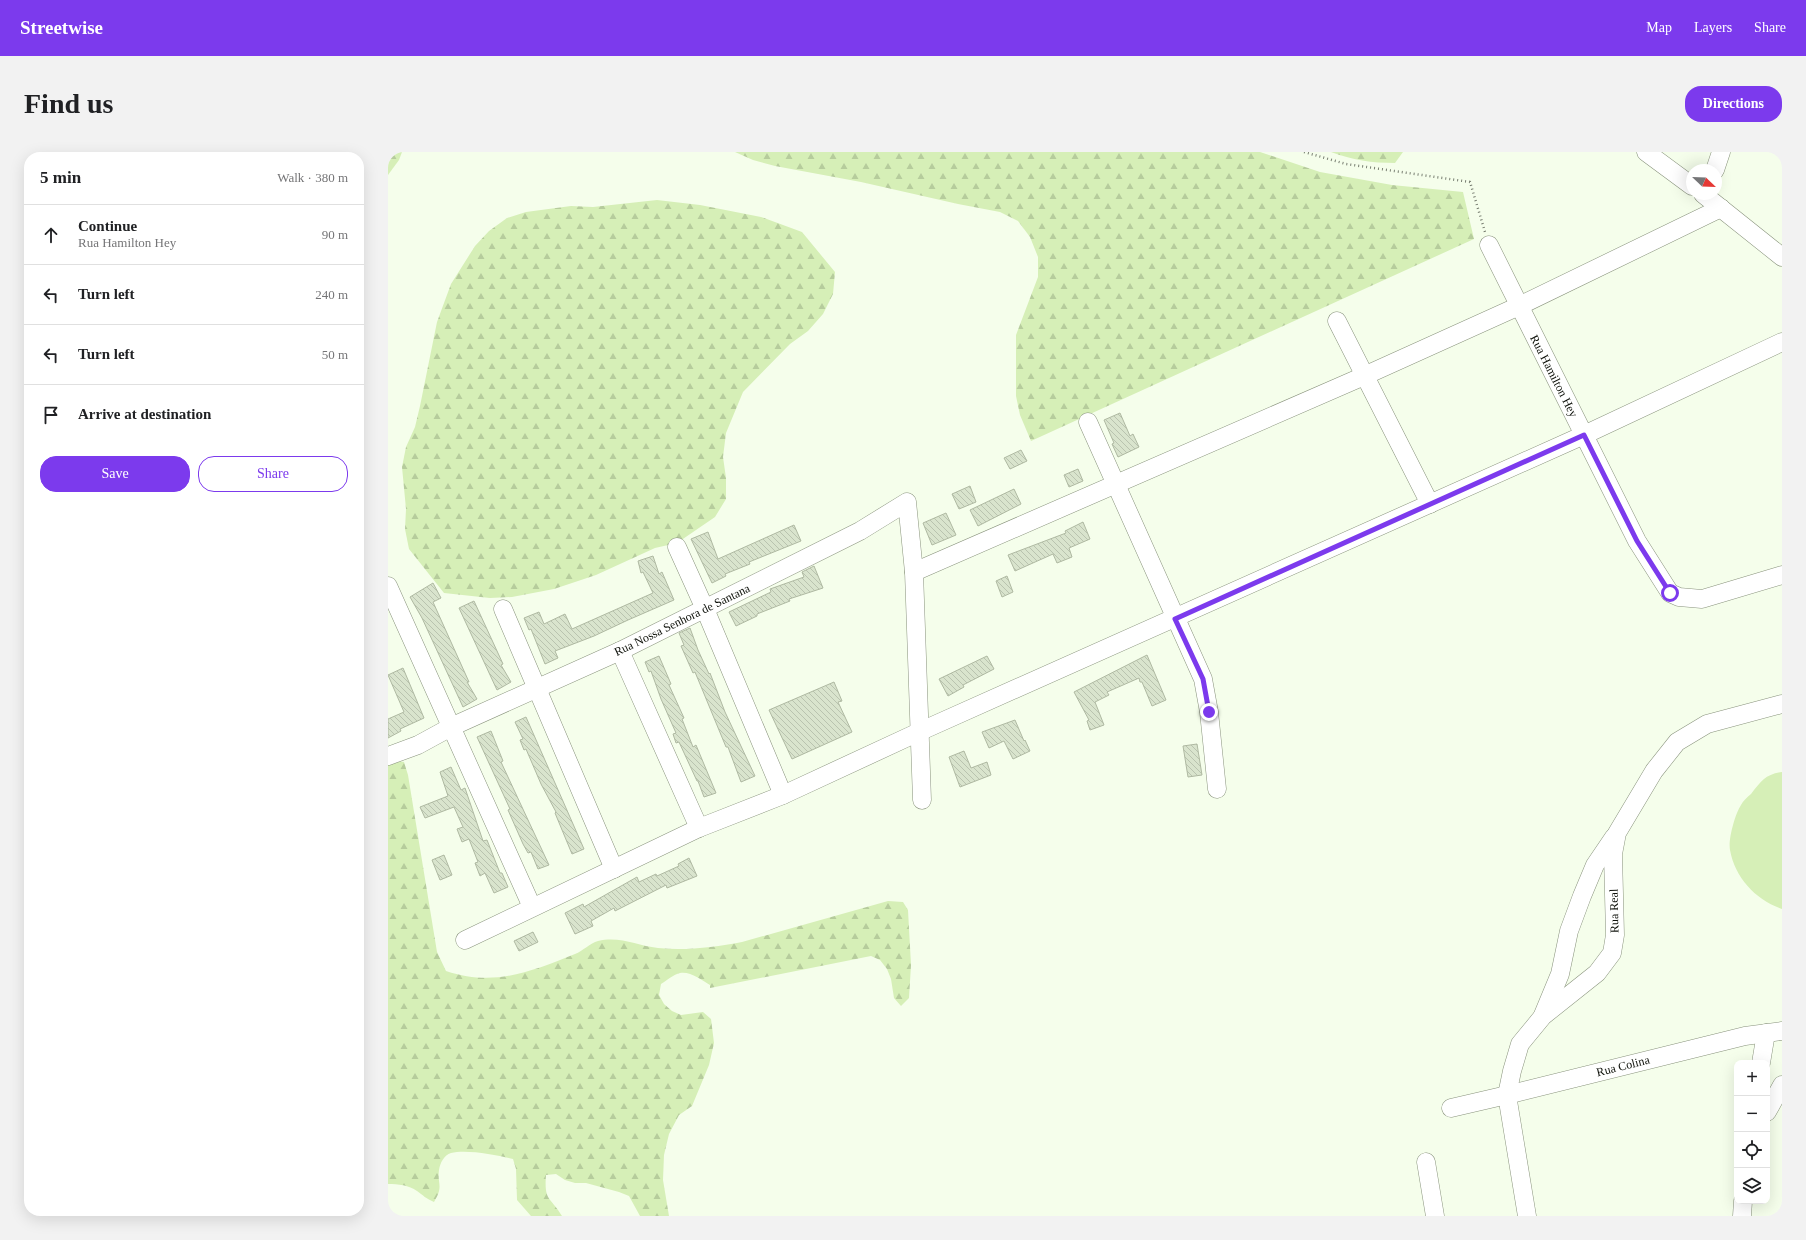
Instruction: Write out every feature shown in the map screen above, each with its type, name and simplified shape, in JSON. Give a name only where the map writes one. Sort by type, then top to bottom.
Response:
[{"type":"street","points":[[1646,152],[1686,182]]},
{"type":"street","points":[[1717,164],[1721,152]]},
{"type":"street","points":[[1711,200],[1782,256]]},
{"type":"street","points":[[1719,200],[1721,208]]},
{"type":"street","points":[[922,800],[921,731],[914,572],[1364,376],[1519,306],[1721,208]]},
{"type":"street","name":"Rua Hamilton Hey","points":[[1489,245],[1637,541],[1670,593],[1679,597],[1702,599],[1782,575]]},
{"type":"street","points":[[1337,321],[1430,504]]},
{"type":"street","points":[[465,940],[699,828],[783,795],[921,731],[1175,619],[1584,435],[1782,342]]},
{"type":"street","points":[[1088,422],[1203,679],[1209,712],[1217,789]]},
{"type":"street","name":"Rua Nossa Senhora de Santana","points":[[388,756],[418,744],[451,727],[620,651],[860,531],[907,502],[914,572]]},
{"type":"street","points":[[677,547],[705,609],[783,795]]},
{"type":"street","points":[[388,586],[532,907]]},
{"type":"street","points":[[503,609],[614,869]]},
{"type":"street","points":[[620,651],[699,828]]},
{"type":"street","name":"Rua Real","points":[[1527,1216],[1508,1095],[1512,1071],[1520,1044],[1543,1016],[1597,973],[1612,953],[1615,935],[1613,854],[1617,833],[1654,771],[1677,742],[1707,724],[1782,704]]},
{"type":"street","points":[[1543,1016],[1560,974],[1569,931],[1582,896],[1595,865],[1617,833]]},
{"type":"street","name":"Rua Colina","points":[[1451,1108],[1745,1036],[1774,1032]]},
{"type":"street","name":"Rua Colina","points":[[1762,1060],[1774,1032]]},
{"type":"street","points":[[1770,1107],[1782,1085]]},
{"type":"street","points":[[1426,1162],[1435,1216]]},
{"type":"street","points":[[1742,1216],[1743,1204]]},
{"type":"path","points":[[1304,152],[1346,164],[1470,182],[1489,245]]},
{"type":"green space","points":[[388,152],[402,152],[399,160],[388,175]]},
{"type":"green space","points":[[735,152],[1260,152],[1320,172],[1392,185],[1463,192],[1474,239],[1031,441],[1020,415],[1016,396],[1016,335],[1038,277],[1038,257],[1030,237],[1018,221],[1000,212],[861,182],[775,166],[753,160]]},
{"type":"green space","points":[[1331,152],[1403,152],[1395,163],[1362,160]]},
{"type":"green space","points":[[657,200],[700,205],[761,217],[802,232],[835,272],[833,294],[823,314],[808,331],[790,344],[743,392],[726,433],[723,457],[726,478],[726,499],[715,517],[677,543],[655,548],[596,575],[554,589],[512,597],[490,598],[444,593],[409,549],[405,529],[406,509],[402,467],[406,447],[415,427],[437,322],[451,284],[475,246],[489,231],[507,218],[526,212],[571,206],[593,207]]},
{"type":"green space","points":[[388,761],[404,762],[408,775],[437,952],[446,971],[463,976],[480,978],[512,975],[527,972],[559,961],[578,953],[595,942],[606,940],[622,940],[650,947],[669,949],[690,949],[742,942],[888,901],[903,902],[908,910],[911,965],[909,998],[901,1006],[894,998],[891,979],[887,969],[880,960],[871,956],[710,988],[710,985],[700,978],[688,973],[680,973],[675,975],[661,984],[659,995],[664,1004],[672,1011],[681,1015],[703,1012],[711,1019],[714,1043],[709,1065],[692,1106],[679,1115],[669,1134],[664,1155],[663,1180],[669,1216],[640,1216],[629,1196],[586,1183],[575,1183],[565,1180],[556,1174],[546,1175],[546,1190],[547,1195],[562,1216],[531,1216],[517,1200],[516,1169],[513,1159],[482,1153],[457,1152],[451,1153],[444,1157],[440,1167],[439,1192],[434,1202],[410,1187],[388,1184]]},
{"type":"green space","points":[[1782,772],[1782,909],[1764,900],[1748,887],[1737,870],[1730,846],[1734,821],[1743,802],[1764,779],[1772,774]]},
{"type":"building","points":[[1120,413],[1130,436],[1133,434],[1139,447],[1118,457],[1112,444],[1114,443],[1104,420]]},
{"type":"building","points":[[1021,450],[1027,461],[1010,469],[1004,458]]},
{"type":"building","points":[[1078,469],[1083,481],[1069,487],[1064,475]]},
{"type":"building","points":[[970,486],[976,502],[959,509],[952,494]]},
{"type":"building","points":[[1014,489],[1021,504],[978,526],[970,510]]},
{"type":"building","points":[[946,513],[956,535],[932,545],[923,523]]},
{"type":"building","points":[[1083,522],[1090,539],[1069,548],[1072,557],[1057,563],[1053,554],[1015,571],[1008,555],[1066,533],[1065,531]]},
{"type":"building","points":[[794,525],[801,541],[749,562],[750,564],[725,574],[726,576],[712,583],[691,539],[708,532],[718,559]]},
{"type":"building","points":[[653,556],[659,574],[662,572],[674,600],[594,636],[555,651],[558,658],[545,664],[531,629],[529,630],[524,618],[539,612],[544,624],[565,614],[572,629],[653,593],[643,572],[641,573],[638,561]]},
{"type":"building","points":[[814,566],[823,588],[789,599],[790,601],[757,614],[757,616],[736,626],[729,612],[771,592],[770,589],[804,577],[802,572]]},
{"type":"building","points":[[1007,576],[1013,592],[1002,597],[996,581]]},
{"type":"building","points":[[433,583],[441,598],[433,602],[469,682],[467,682],[477,699],[463,707],[422,618],[410,597]]},
{"type":"building","points":[[474,601],[503,664],[501,665],[511,682],[497,690],[459,608]]},
{"type":"building","points":[[690,628],[725,712],[755,776],[741,782],[728,747],[726,747],[695,672],[693,673],[681,646],[684,645],[679,633]]},
{"type":"building","points":[[1147,655],[1166,700],[1152,706],[1139,678],[1107,692],[1109,695],[1095,702],[1104,725],[1090,730],[1087,721],[1089,720],[1074,692]]},
{"type":"building","points":[[659,656],[671,684],[669,685],[684,718],[682,719],[693,747],[696,745],[716,793],[704,797],[679,742],[676,743],[673,734],[676,733],[651,671],[649,672],[645,662]]},
{"type":"building","points":[[987,656],[994,669],[963,685],[964,687],[948,696],[939,679]]},
{"type":"building","points":[[403,668],[424,718],[400,729],[401,731],[388,738],[388,719],[404,712],[388,675]]},
{"type":"building","points":[[834,682],[842,701],[838,702],[852,732],[792,759],[769,710]]},
{"type":"building","points":[[526,717],[584,849],[572,854],[555,813],[556,812],[541,784],[526,749],[524,750],[520,740],[523,739],[515,722]]},
{"type":"building","points":[[1015,720],[1030,751],[1013,759],[1004,741],[989,748],[982,732]]},
{"type":"building","points":[[491,731],[503,761],[501,762],[549,865],[538,869],[531,852],[528,853],[523,844],[508,810],[510,809],[477,737]]},
{"type":"building","points":[[1197,744],[1202,775],[1188,777],[1183,746]]},
{"type":"building","points":[[964,751],[971,768],[987,762],[991,775],[960,787],[949,757]]},
{"type":"building","points":[[451,767],[461,790],[465,788],[483,841],[487,840],[500,873],[502,873],[508,887],[494,893],[485,873],[480,876],[475,863],[478,862],[469,839],[462,842],[457,829],[463,827],[454,807],[425,818],[420,807],[448,796],[440,772]]},
{"type":"building","points":[[444,855],[452,875],[440,880],[432,860]]},
{"type":"building","points":[[689,858],[697,876],[667,888],[666,885],[615,911],[614,908],[591,921],[593,926],[575,934],[565,913],[583,904],[584,907],[637,877],[639,882],[656,874],[657,876],[679,866],[678,864]]},
{"type":"building","points":[[533,932],[538,942],[519,951],[514,941]]},
{"type":"route","points":[[1209,712],[1203,679],[1175,619],[1584,435],[1637,541],[1670,593]]}]
